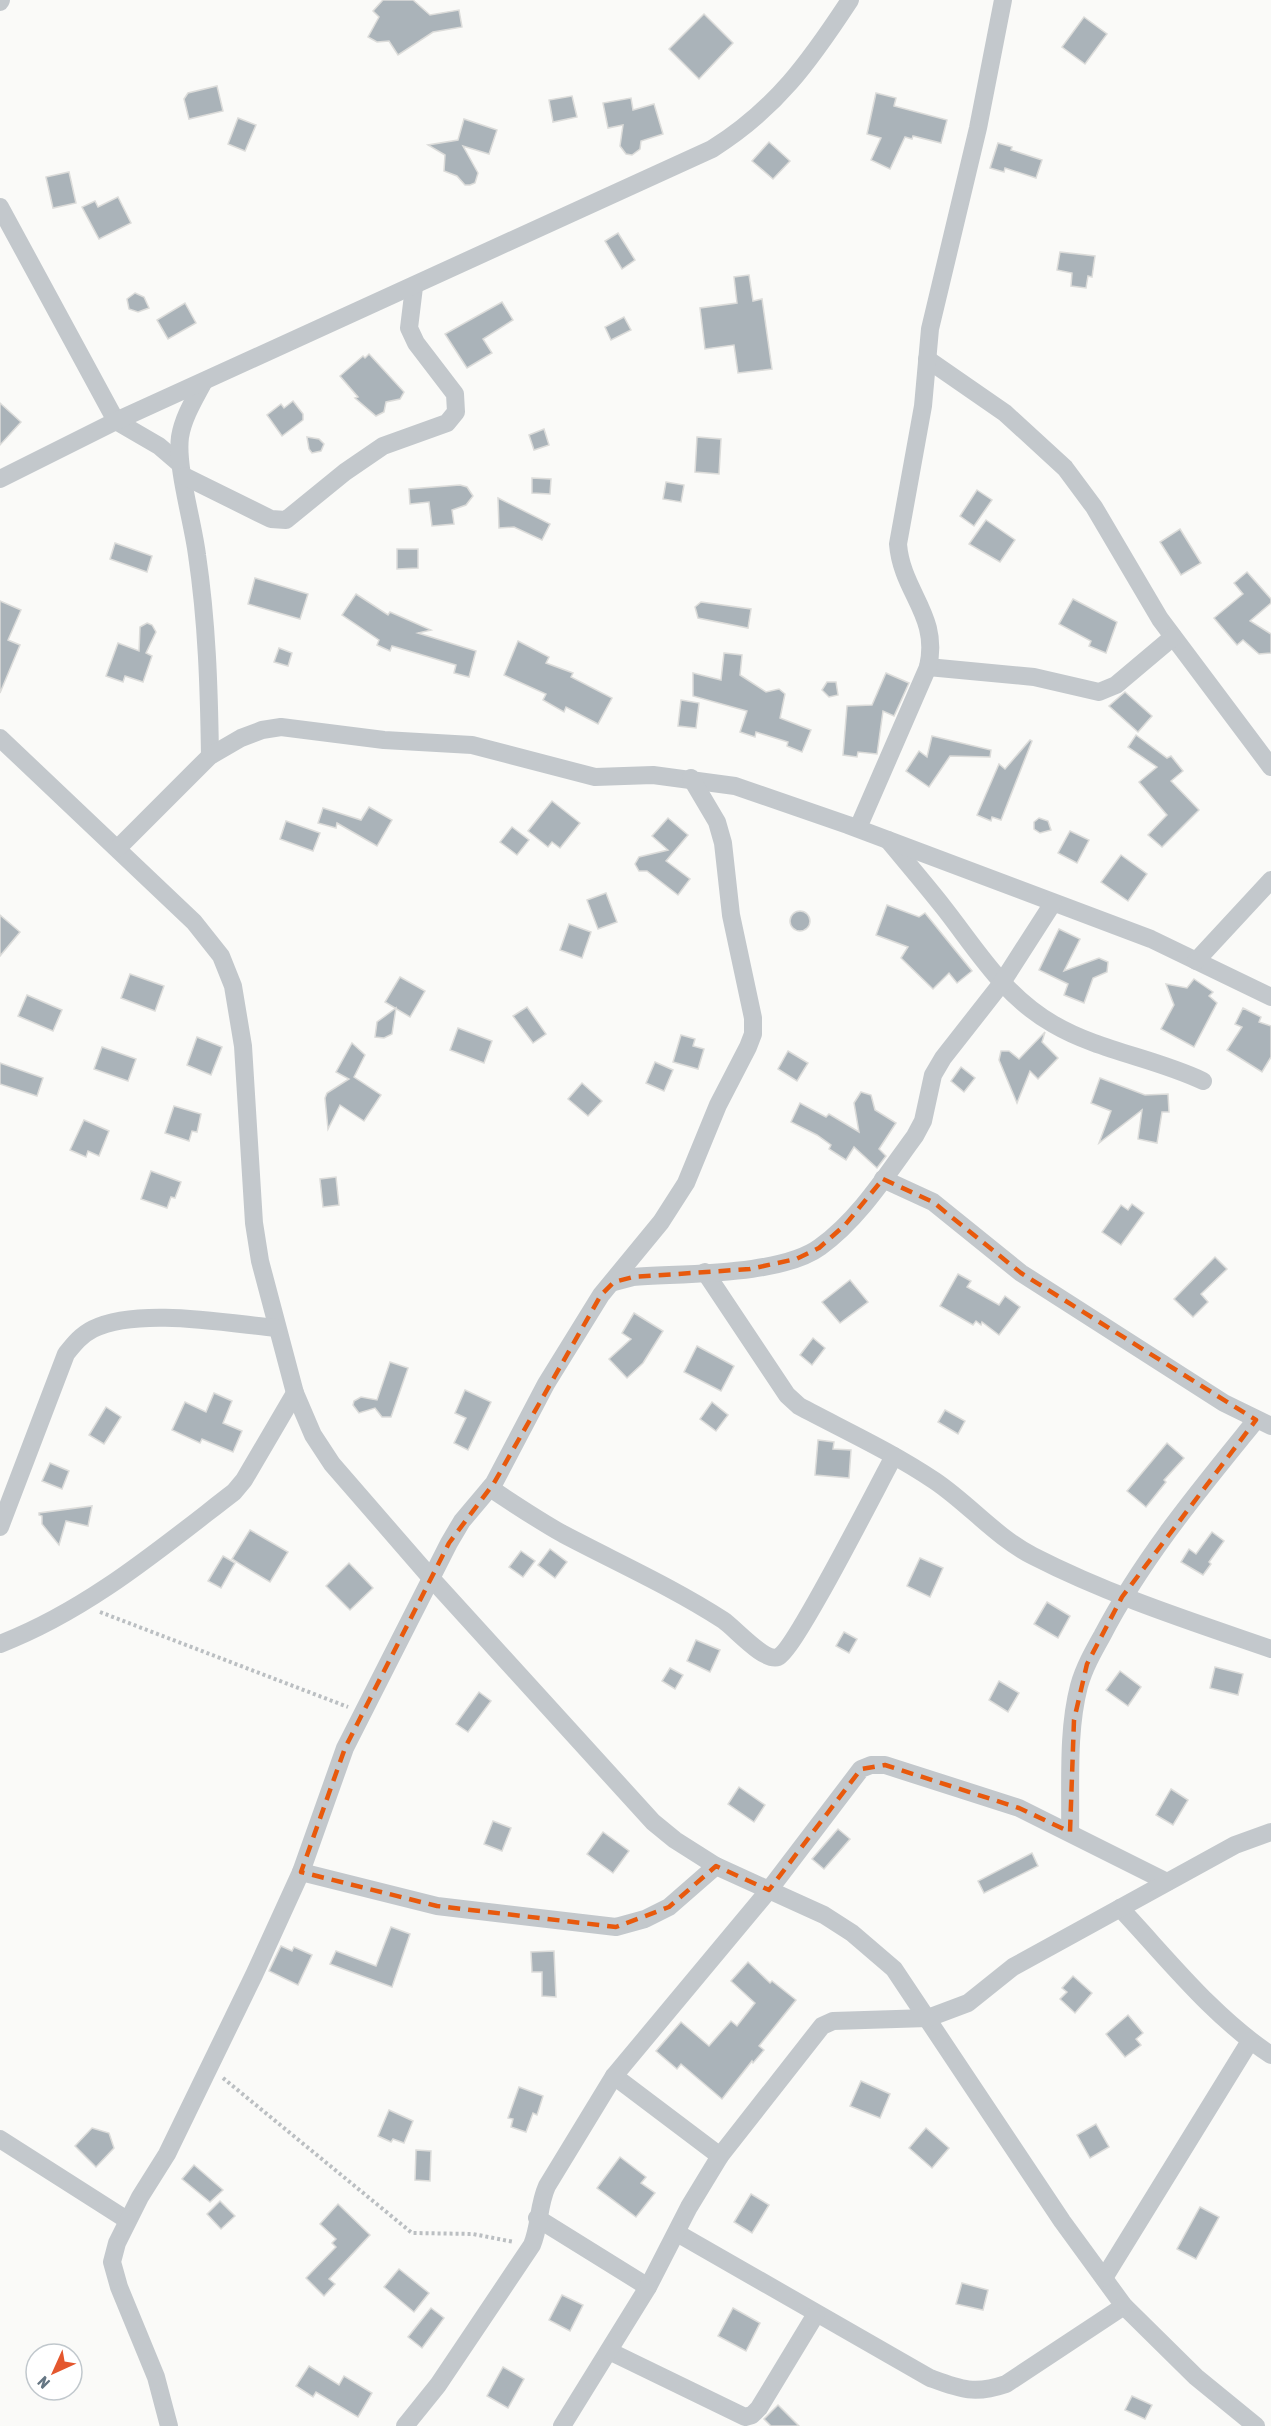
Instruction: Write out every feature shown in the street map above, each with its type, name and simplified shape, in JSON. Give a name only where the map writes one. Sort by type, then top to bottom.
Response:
[{"type":"street","points":[[0,479],[116,421],[414,287],[712,149],[744,129],[808,64],[850,0]]},
{"type":"street","points":[[858,828],[928,667],[932,647],[930,631],[900,563],[898,544],[916,447],[930,328],[978,128],[1003,0]]},
{"type":"street","points":[[0,207],[116,421],[159,446],[182,470],[271,519],[286,519],[345,472],[383,446],[447,423],[456,412],[455,394],[416,343],[409,328],[414,287]]},
{"type":"street","points":[[927,359],[1005,413],[1065,468],[1095,507],[1173,637],[1271,767]]},
{"type":"street","points":[[203,383],[182,429],[182,470],[197,553],[209,651],[210,756]]},
{"type":"street","points":[[928,667],[1034,677],[1099,692],[1116,686],[1173,637]]},
{"type":"street","points":[[118,848],[210,756],[241,738],[281,727],[384,740],[472,745],[595,777],[653,775],[691,778],[735,786],[858,828],[1151,939],[1271,996]]},
{"type":"street","points":[[0,738],[118,848],[210,941],[221,956],[233,986],[243,1046],[254,1223],[276,1328],[295,1394],[313,1435],[332,1464],[627,1797],[675,1840],[716,1866],[824,1915],[877,1952],[894,1969],[1062,2221],[1124,2306],[1196,2378],[1256,2426]]},
{"type":"street","points":[[169,2426],[156,2377],[119,2287],[112,2262],[128,2220],[167,2154],[209,2067],[301,1872],[345,1748],[431,1578],[462,1521],[490,1488],[546,1384],[601,1295],[661,1222],[686,1183],[718,1105],[753,1034],[753,1018],[731,915],[723,843],[717,822],[691,778]]},
{"type":"street","points":[[888,840],[944,908],[1001,984],[1053,1025],[1094,1043],[1179,1070],[1203,1081]]},
{"type":"street","points":[[1196,961],[1271,880]]},
{"type":"street","points":[[614,1282],[633,1277],[750,1269],[796,1259],[819,1248],[845,1225],[915,1136],[923,1121],[933,1076],[942,1058],[1001,984],[1053,903]]},
{"type":"street","points":[[883,1179],[933,1202],[1021,1273],[1224,1403],[1264,1423],[1199,1492],[1122,1597],[1087,1664],[1079,1686],[1071,1757],[1070,1832]]},
{"type":"street","points":[[705,1272],[787,1395],[799,1406],[894,1456],[938,1483],[993,1530],[1031,1555],[1122,1597],[1271,1649]]},
{"type":"street","points":[[0,1527],[66,1354],[77,1340],[91,1330],[114,1321],[141,1319],[276,1328]]},
{"type":"street","points":[[0,1644],[34,1631],[82,1605],[234,1492],[244,1480],[295,1394]]},
{"type":"street","points":[[490,1488],[560,1532],[702,1607],[726,1622],[762,1653],[770,1657],[778,1657],[788,1649],[823,1589],[894,1456]]},
{"type":"street","points":[[405,2426],[438,2385],[532,2245],[538,2231],[537,2218],[547,2186],[614,2076],[769,1890],[861,1769],[871,1765],[885,1765],[1019,1808],[1167,1882]]},
{"type":"street","points":[[562,2426],[648,2287],[720,2156],[822,2026],[833,2021],[928,2018],[968,2003],[1013,1967],[1235,1845],[1271,1832]]},
{"type":"street","points":[[301,1872],[436,1906],[616,1927],[645,1919],[669,1907],[716,1866]]},
{"type":"street","points":[[1120,1908],[1250,2041],[1271,2055]]},
{"type":"street","points":[[1104,2278],[1250,2041]]},
{"type":"street","points":[[614,2076],[720,2156]]},
{"type":"street","points":[[0,2139],[128,2220]]},
{"type":"street","points":[[537,2218],[648,2287]]},
{"type":"street","points":[[677,2233],[930,2378],[962,2390],[984,2392],[1006,2384],[1124,2306]]},
{"type":"street","points":[[609,2351],[745,2416],[752,2415],[759,2408],[816,2314]]},
{"type":"path","points":[[82,1605],[363,1713]]},
{"type":"path","points":[[209,2067],[412,2233],[473,2235],[532,2245]]},
{"type":"highlighted area","points":[[883,1179],[933,1202],[1021,1273],[1256,1420],[1122,1597],[1087,1664],[1074,1720],[1070,1832],[1019,1808],[885,1765],[861,1769],[769,1890],[716,1866],[669,1907],[616,1927],[437,1906],[301,1872],[345,1748],[449,1543],[494,1483],[601,1295],[614,1282],[633,1277],[750,1269],[796,1259],[819,1248],[845,1225]]},
{"type":"building","points":[[383,0],[413,0],[430,15],[459,10],[462,27],[433,32],[398,55],[389,41],[377,42],[368,37],[379,17],[373,11]]},
{"type":"building","points":[[704,14],[733,43],[699,79],[669,49]]},
{"type":"building","points":[[1084,17],[1107,34],[1085,64],[1062,47]]},
{"type":"building","points":[[217,86],[223,111],[189,119],[184,99],[188,93]]},
{"type":"building","points":[[876,93],[896,98],[894,106],[947,120],[941,143],[913,136],[912,139],[905,137],[890,169],[871,160],[881,138],[867,134]]},
{"type":"building","points":[[572,96],[577,117],[553,122],[549,100]]},
{"type":"building","points":[[631,98],[633,110],[654,104],[663,134],[641,141],[640,149],[632,155],[626,154],[620,146],[623,125],[608,128],[603,103]]},
{"type":"building","points":[[238,118],[256,125],[245,151],[228,144]]},
{"type":"building","points":[[464,119],[497,130],[489,154],[463,146],[478,173],[475,183],[470,185],[465,185],[457,176],[444,171],[445,155],[428,145],[458,140]]},
{"type":"building","points":[[769,142],[790,161],[773,179],[752,161]]},
{"type":"building","points":[[998,143],[1012,147],[1011,150],[1042,160],[1036,178],[1005,168],[1004,172],[990,168]]},
{"type":"building","points":[[69,172],[76,203],[53,208],[46,177]]},
{"type":"building","points":[[118,197],[131,223],[99,239],[82,207],[95,201],[98,207]]},
{"type":"building","points":[[618,233],[635,260],[622,269],[605,241]]},
{"type":"building","points":[[1060,252],[1095,256],[1092,277],[1088,276],[1086,288],[1071,286],[1072,273],[1057,270]]},
{"type":"building","points":[[749,275],[753,301],[762,299],[772,369],[738,373],[734,345],[705,349],[700,308],[737,303],[734,277]]},
{"type":"building","points":[[135,293],[144,297],[149,308],[138,312],[129,309],[127,299]]},
{"type":"building","points":[[502,302],[513,320],[483,339],[492,353],[467,368],[445,334]]},
{"type":"building","points":[[185,303],[196,323],[168,339],[157,320]]},
{"type":"building","points":[[624,317],[631,330],[611,340],[605,327]]},
{"type":"building","points":[[369,354],[404,392],[400,399],[386,402],[384,412],[376,416],[355,398],[358,397],[340,376],[363,356],[365,358]]},
{"type":"building","points":[[293,401],[303,414],[303,420],[282,436],[267,415],[281,404],[284,408]]},
{"type":"building","points":[[0,403],[21,422],[0,445]]},
{"type":"building","points":[[544,429],[549,445],[534,450],[529,435]]},
{"type":"building","points":[[307,437],[319,439],[324,444],[321,451],[312,453]]},
{"type":"building","points":[[697,437],[721,439],[719,474],[695,472]]},
{"type":"building","points":[[532,478],[551,479],[550,494],[532,493]]},
{"type":"building","points":[[666,482],[684,485],[681,502],[663,499]]},
{"type":"building","points":[[460,485],[467,487],[473,496],[466,505],[452,510],[454,524],[432,526],[429,502],[410,504],[409,489]]},
{"type":"building","points":[[977,490],[992,500],[974,526],[960,516]]},
{"type":"building","points":[[498,498],[550,524],[542,540],[514,527],[499,528]]},
{"type":"building","points":[[986,520],[1015,540],[1000,562],[969,544]]},
{"type":"building","points":[[1180,529],[1201,563],[1181,575],[1160,542]]},
{"type":"building","points":[[115,543],[152,556],[147,572],[110,559]]},
{"type":"building","points":[[397,549],[418,549],[418,568],[397,569]]},
{"type":"building","points":[[1247,572],[1271,599],[1271,603],[1250,621],[1271,634],[1271,653],[1259,654],[1243,640],[1237,645],[1214,618],[1243,594],[1234,583]]},
{"type":"building","points":[[255,578],[308,594],[300,619],[248,604]]},
{"type":"building","points":[[356,594],[388,615],[390,612],[431,630],[418,633],[476,651],[469,677],[454,673],[456,665],[392,646],[390,651],[377,645],[379,640],[342,615]]},
{"type":"building","points":[[1073,599],[1117,622],[1106,653],[1089,646],[1091,641],[1059,624]]},
{"type":"building","points":[[0,601],[21,610],[8,640],[20,645],[0,693]]},
{"type":"building","points":[[701,602],[751,609],[748,628],[698,618],[695,607]]},
{"type":"building","points":[[147,623],[152,625],[156,632],[146,653],[152,656],[143,682],[125,676],[123,682],[106,676],[118,643],[139,651],[140,627]]},
{"type":"building","points":[[518,641],[549,657],[546,663],[573,673],[571,677],[612,698],[598,724],[566,707],[564,712],[543,700],[546,694],[504,675]]},
{"type":"building","points":[[279,648],[292,653],[288,666],[274,662]]},
{"type":"building","points":[[724,653],[742,655],[740,675],[766,692],[779,689],[785,694],[780,718],[811,730],[802,752],[787,746],[788,742],[756,732],[755,737],[740,732],[747,711],[693,696],[693,673],[721,680]]},
{"type":"building","points":[[886,673],[909,683],[894,716],[883,711],[877,754],[858,752],[857,757],[843,755],[847,706],[872,705]]},
{"type":"building","points":[[827,682],[836,682],[838,695],[829,697],[822,690]]},
{"type":"building","points":[[1125,692],[1152,716],[1138,732],[1109,706]]},
{"type":"building","points":[[681,700],[699,703],[696,728],[678,726]]},
{"type":"building","points":[[1136,735],[1167,758],[1171,756],[1183,771],[1171,781],[1199,810],[1162,847],[1148,835],[1167,815],[1139,782],[1157,767],[1128,747]]},
{"type":"building","points":[[932,736],[991,750],[990,757],[950,756],[929,787],[906,771],[919,751],[927,757]]},
{"type":"building","points":[[1030,740],[1032,741],[1001,820],[992,817],[991,821],[977,815],[999,764],[1005,769]]},
{"type":"building","points":[[552,801],[580,823],[560,848],[552,842],[548,847],[528,831]]},
{"type":"building","points":[[369,807],[392,820],[377,846],[337,823],[336,828],[318,823],[323,808],[361,820]]},
{"type":"building","points":[[668,818],[688,835],[666,861],[690,879],[678,895],[647,871],[639,871],[635,864],[639,857],[668,850],[652,836]]},
{"type":"building","points":[[1039,818],[1048,821],[1051,830],[1040,833],[1034,829],[1034,822]]},
{"type":"building","points":[[286,821],[320,833],[313,851],[280,839]]},
{"type":"building","points":[[512,827],[529,840],[517,855],[500,842]]},
{"type":"building","points":[[1070,831],[1089,840],[1077,863],[1058,853]]},
{"type":"building","points":[[1121,855],[1147,874],[1128,901],[1101,882]]},
{"type":"building","points":[[606,893],[617,922],[598,929],[587,900]]},
{"type":"building","points":[[887,905],[919,917],[925,913],[972,971],[957,983],[949,973],[933,989],[901,958],[908,947],[876,935]]},
{"type":"building","points":[[800,911],[807,914],[810,921],[807,928],[800,931],[793,928],[790,921],[793,914]]},
{"type":"building","points":[[0,915],[20,932],[0,956]]},
{"type":"building","points":[[569,924],[591,932],[582,958],[560,950]]},
{"type":"building","points":[[1059,929],[1080,939],[1064,971],[1099,958],[1108,962],[1107,972],[1093,978],[1084,1003],[1064,995],[1068,984],[1039,970]]},
{"type":"building","points":[[130,974],[164,986],[155,1011],[121,998]]},
{"type":"building","points":[[400,977],[425,991],[410,1017],[385,1002]]},
{"type":"building","points":[[1194,979],[1213,992],[1209,996],[1217,1003],[1194,1047],[1161,1029],[1174,1005],[1166,984],[1187,988]]},
{"type":"building","points":[[27,995],[62,1010],[53,1031],[18,1016]]},
{"type":"building","points":[[527,1007],[546,1034],[533,1043],[513,1016]]},
{"type":"building","points":[[396,1008],[392,1034],[384,1038],[375,1037],[377,1022]]},
{"type":"building","points":[[1243,1008],[1261,1017],[1259,1022],[1271,1026],[1271,1057],[1262,1072],[1227,1050],[1242,1027],[1235,1024]]},
{"type":"building","points":[[458,1028],[492,1041],[484,1063],[450,1050]]},
{"type":"building","points":[[1045,1032],[1042,1042],[1058,1058],[1038,1079],[1030,1071],[1017,1103],[999,1060],[1001,1051],[1009,1051],[1019,1059]]},
{"type":"building","points":[[681,1035],[695,1039],[693,1046],[704,1049],[698,1069],[673,1062]]},
{"type":"building","points":[[197,1037],[222,1047],[211,1075],[187,1065]]},
{"type":"building","points":[[352,1043],[365,1055],[354,1077],[381,1095],[364,1121],[340,1105],[328,1129],[325,1098],[327,1093],[349,1079],[336,1072]]},
{"type":"building","points":[[102,1047],[136,1059],[128,1081],[94,1069]]},
{"type":"building","points":[[788,1051],[808,1063],[797,1081],[778,1069]]},
{"type":"building","points":[[655,1062],[673,1070],[664,1091],[646,1083]]},
{"type":"building","points":[[0,1063],[43,1078],[37,1096],[0,1084]]},
{"type":"building","points":[[961,1067],[975,1078],[964,1092],[951,1081]]},
{"type":"building","points":[[1100,1078],[1145,1095],[1168,1094],[1169,1112],[1162,1112],[1157,1143],[1138,1139],[1142,1110],[1099,1143],[1111,1111],[1091,1103]]},
{"type":"building","points":[[582,1083],[602,1101],[588,1116],[568,1099]]},
{"type":"building","points":[[861,1092],[871,1095],[875,1110],[896,1123],[879,1149],[886,1156],[877,1168],[854,1147],[846,1160],[829,1149],[831,1145],[817,1135],[791,1122],[800,1103],[826,1117],[829,1114],[859,1132],[854,1103]]},
{"type":"building","points":[[174,1106],[201,1114],[197,1132],[192,1131],[189,1141],[165,1133]]},
{"type":"building","points":[[84,1120],[109,1131],[99,1156],[88,1151],[86,1157],[70,1150]]},
{"type":"building","points":[[151,1171],[181,1182],[175,1198],[171,1197],[167,1208],[141,1199]]},
{"type":"building","points":[[336,1177],[339,1205],[323,1207],[320,1179]]},
{"type":"building","points":[[1132,1204],[1144,1213],[1121,1245],[1102,1232],[1121,1205],[1128,1210]]},
{"type":"building","points":[[1215,1257],[1227,1269],[1201,1294],[1208,1302],[1193,1317],[1174,1299]]},
{"type":"building","points":[[958,1274],[971,1281],[967,1287],[999,1305],[1005,1296],[1020,1307],[999,1335],[982,1322],[981,1325],[976,1321],[973,1325],[940,1306]]},
{"type":"building","points":[[850,1280],[868,1302],[840,1323],[822,1302]]},
{"type":"building","points":[[634,1313],[663,1331],[643,1363],[627,1378],[609,1359],[631,1339],[622,1333]]},
{"type":"building","points":[[813,1338],[825,1348],[812,1365],[800,1355]]},
{"type":"building","points":[[697,1346],[734,1366],[721,1391],[684,1372]]},
{"type":"building","points":[[390,1362],[408,1368],[391,1417],[382,1417],[375,1408],[359,1413],[353,1405],[354,1401],[361,1397],[377,1400]]},
{"type":"building","points":[[465,1390],[491,1402],[468,1450],[454,1443],[466,1418],[455,1413]]},
{"type":"building","points":[[214,1393],[232,1401],[223,1423],[242,1431],[233,1452],[202,1439],[200,1443],[172,1430],[185,1402],[206,1412]]},
{"type":"building","points":[[712,1402],[728,1415],[716,1431],[700,1419]]},
{"type":"building","points":[[106,1407],[121,1417],[104,1444],[89,1435]]},
{"type":"building","points":[[945,1410],[965,1421],[958,1434],[938,1422]]},
{"type":"building","points":[[818,1440],[834,1442],[833,1449],[851,1450],[849,1478],[815,1475]]},
{"type":"building","points":[[1167,1443],[1184,1458],[1164,1480],[1166,1482],[1146,1507],[1127,1491]]},
{"type":"building","points":[[50,1463],[69,1471],[62,1489],[42,1481]]},
{"type":"building","points":[[92,1506],[88,1526],[66,1521],[59,1545],[42,1524],[42,1516],[39,1515],[39,1513]]},
{"type":"building","points":[[250,1530],[288,1552],[270,1582],[232,1559]]},
{"type":"building","points":[[1212,1532],[1224,1541],[1203,1575],[1181,1562],[1189,1549],[1196,1554]]},
{"type":"building","points":[[550,1549],[567,1562],[555,1578],[538,1565]]},
{"type":"building","points":[[521,1551],[535,1561],[523,1577],[509,1567]]},
{"type":"building","points":[[223,1556],[235,1563],[221,1588],[208,1581]]},
{"type":"building","points":[[920,1558],[943,1568],[930,1597],[907,1586]]},
{"type":"building","points":[[349,1563],[373,1588],[350,1610],[326,1586]]},
{"type":"building","points":[[1047,1602],[1070,1616],[1058,1638],[1034,1624]]},
{"type":"building","points":[[844,1632],[857,1639],[849,1653],[836,1646]]},
{"type":"building","points":[[696,1640],[720,1650],[710,1672],[687,1661]]},
{"type":"building","points":[[1215,1667],[1243,1674],[1238,1695],[1210,1688]]},
{"type":"building","points":[[670,1668],[683,1675],[675,1689],[662,1681]]},
{"type":"building","points":[[1120,1671],[1141,1687],[1128,1706],[1106,1690]]},
{"type":"building","points":[[999,1681],[1019,1693],[1008,1712],[989,1700]]},
{"type":"building","points":[[479,1692],[491,1701],[468,1732],[456,1724]]},
{"type":"building","points":[[739,1787],[765,1805],[754,1822],[728,1804]]},
{"type":"building","points":[[1171,1789],[1188,1800],[1173,1825],[1156,1815]]},
{"type":"building","points":[[493,1821],[511,1828],[502,1851],[484,1844]]},
{"type":"building","points":[[838,1829],[850,1839],[824,1869],[812,1859]]},
{"type":"building","points":[[603,1832],[629,1851],[613,1873],[587,1854]]},
{"type":"building","points":[[1032,1853],[1038,1866],[984,1893],[978,1881]]},
{"type":"building","points":[[391,1927],[410,1934],[392,1987],[330,1964],[336,1951],[376,1966]]},
{"type":"building","points":[[281,1946],[292,1951],[294,1947],[312,1955],[298,1985],[269,1971]]},
{"type":"building","points":[[554,1951],[556,1997],[542,1996],[542,1972],[532,1972],[531,1952]]},
{"type":"building","points":[[748,1962],[770,1983],[772,1981],[796,2000],[759,2046],[764,2050],[753,2063],[752,2061],[722,2099],[681,2064],[677,2069],[656,2051],[681,2022],[709,2046],[731,2021],[737,2026],[755,2003],[731,1981]]},
{"type":"building","points":[[1073,1976],[1092,1993],[1075,2013],[1060,1999],[1067,1992],[1062,1988]]},
{"type":"building","points":[[1128,2015],[1143,2033],[1136,2039],[1141,2045],[1125,2057],[1106,2034]]},
{"type":"building","points":[[861,2081],[890,2094],[880,2118],[850,2106]]},
{"type":"building","points":[[519,2087],[543,2096],[537,2115],[533,2113],[526,2132],[511,2127],[513,2119],[508,2118]]},
{"type":"building","points":[[389,2110],[413,2121],[404,2143],[393,2139],[391,2142],[378,2136]]},
{"type":"building","points":[[1096,2124],[1109,2147],[1090,2158],[1077,2135]]},
{"type":"building","points":[[92,2128],[109,2133],[114,2148],[96,2167],[75,2146]]},
{"type":"building","points":[[926,2128],[949,2148],[932,2168],[909,2148]]},
{"type":"building","points":[[416,2150],[431,2151],[430,2181],[415,2180]]},
{"type":"building","points":[[620,2157],[646,2177],[641,2183],[655,2193],[636,2217],[597,2188]]},
{"type":"building","points":[[194,2165],[223,2190],[210,2202],[182,2179]]},
{"type":"building","points":[[751,2194],[769,2205],[752,2233],[734,2222]]},
{"type":"building","points":[[220,2201],[235,2216],[221,2229],[207,2214]]},
{"type":"building","points":[[338,2204],[370,2235],[329,2279],[335,2284],[324,2296],[306,2278],[336,2247],[332,2243],[336,2239],[320,2224]]},
{"type":"building","points":[[1200,2207],[1219,2217],[1196,2259],[1177,2249]]},
{"type":"building","points":[[399,2269],[429,2293],[414,2312],[384,2287]]},
{"type":"building","points":[[962,2283],[988,2290],[983,2310],[956,2304]]},
{"type":"building","points":[[562,2295],[583,2305],[570,2331],[549,2320]]},
{"type":"building","points":[[431,2308],[444,2318],[422,2348],[408,2337]]},
{"type":"building","points":[[733,2308],[760,2323],[746,2351],[718,2336]]},
{"type":"building","points":[[309,2366],[339,2385],[344,2376],[372,2393],[358,2417],[316,2392],[313,2397],[296,2386]]},
{"type":"building","points":[[503,2367],[524,2379],[508,2408],[487,2396]]},
{"type":"building","points":[[1132,2396],[1152,2405],[1145,2419],[1125,2410]]},
{"type":"building","points":[[778,2405],[799,2426],[771,2426],[764,2419]]}]
